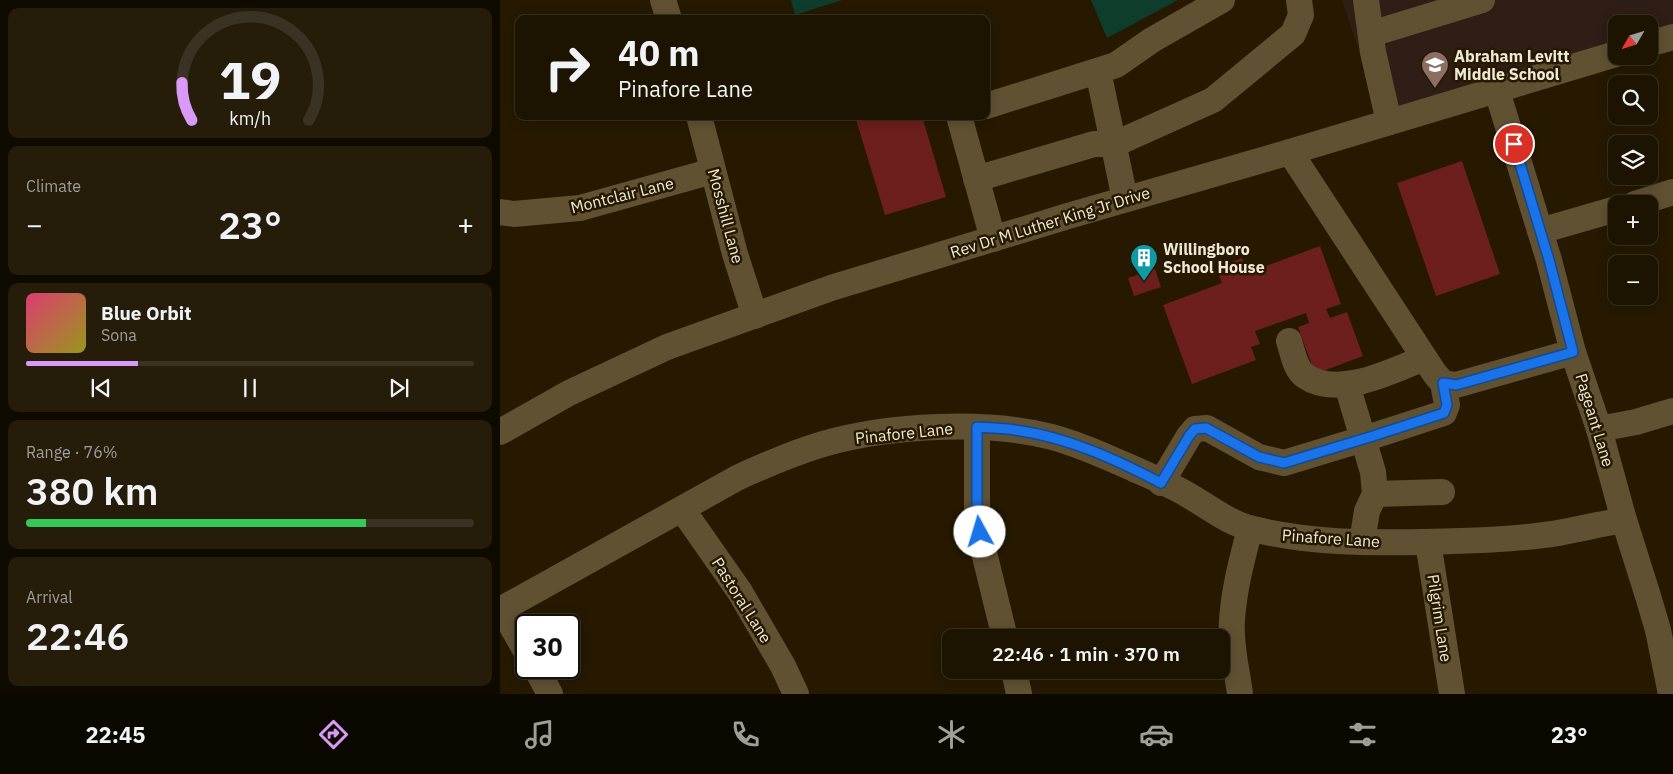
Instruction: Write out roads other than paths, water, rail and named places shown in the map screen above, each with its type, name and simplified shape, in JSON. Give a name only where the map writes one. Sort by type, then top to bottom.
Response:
[{"type":"street","points":[[663,0],[668,15]]},
{"type":"street","points":[[990,105],[1116,65],[1152,40],[1222,0]]},
{"type":"street","points":[[976,179],[1094,144],[1114,144],[1213,100],[1293,34],[1301,15],[1299,0]]},
{"type":"street","points":[[1366,0],[1373,52],[1389,122]]},
{"type":"street","points":[[1371,34],[1482,0]]},
{"type":"street","points":[[1658,41],[1673,36]]},
{"type":"street","name":"Rev Dr M Luther King Jr Drive","points":[[500,432],[569,394],[667,347],[831,288],[1608,56]]},
{"type":"street","points":[[1098,71],[1125,199]]},
{"type":"street","name":"Pageant Lane","points":[[1498,90],[1573,352],[1599,429],[1624,520],[1648,596],[1666,636],[1671,694]]},
{"type":"street","name":"Mosshill Lane","points":[[700,120],[735,254],[754,316]]},
{"type":"street","points":[[960,120],[992,239]]},
{"type":"street","points":[[1161,483],[1195,429],[1206,428],[1259,457],[1284,463],[1363,440],[1444,413],[1447,405],[1443,383],[1424,358],[1290,152]]},
{"type":"street","name":"Montclair Lane","points":[[500,212],[514,214],[580,208],[713,171]]},
{"type":"street","points":[[1658,197],[1673,192]]},
{"type":"street","points":[[1540,232],[1608,211]]},
{"type":"street","points":[[1289,341],[1297,365],[1305,376],[1323,383],[1347,386],[1380,376],[1424,358]]},
{"type":"street","points":[[1443,383],[1456,385],[1573,352]]},
{"type":"street","points":[[1347,386],[1373,472],[1375,494],[1367,511],[1362,542]]},
{"type":"street","points":[[1599,429],[1636,422],[1673,411]]},
{"type":"street","points":[[977,427],[977,509],[980,532],[1003,629]]},
{"type":"street","name":"Pinafore Lane","points":[[501,610],[737,478],[767,464],[825,443],[883,433],[938,428],[977,427],[1015,430],[1076,444],[1137,470],[1187,495],[1233,522],[1250,529],[1311,540],[1448,543],[1553,534],[1624,520]]},
{"type":"street","points":[[1375,494],[1442,492]]},
{"type":"street","name":"Pastoral Lane","points":[[682,509],[740,592],[783,666],[796,694]]},
{"type":"street","points":[[1240,694],[1233,644],[1232,621],[1240,565],[1250,529]]},
{"type":"street","name":"Pilgrim Lane","points":[[1428,542],[1452,694]]},
{"type":"street","points":[[501,610],[515,633]]},
{"type":"street","points":[[542,679],[550,694]]},
{"type":"street","points":[[1016,679],[1019,694]]},
{"type":"place","name":"Abraham Levitt Middle School","points":[[1435,89]]},
{"type":"place","name":"Willingboro School House","points":[[1144,282]]}]
